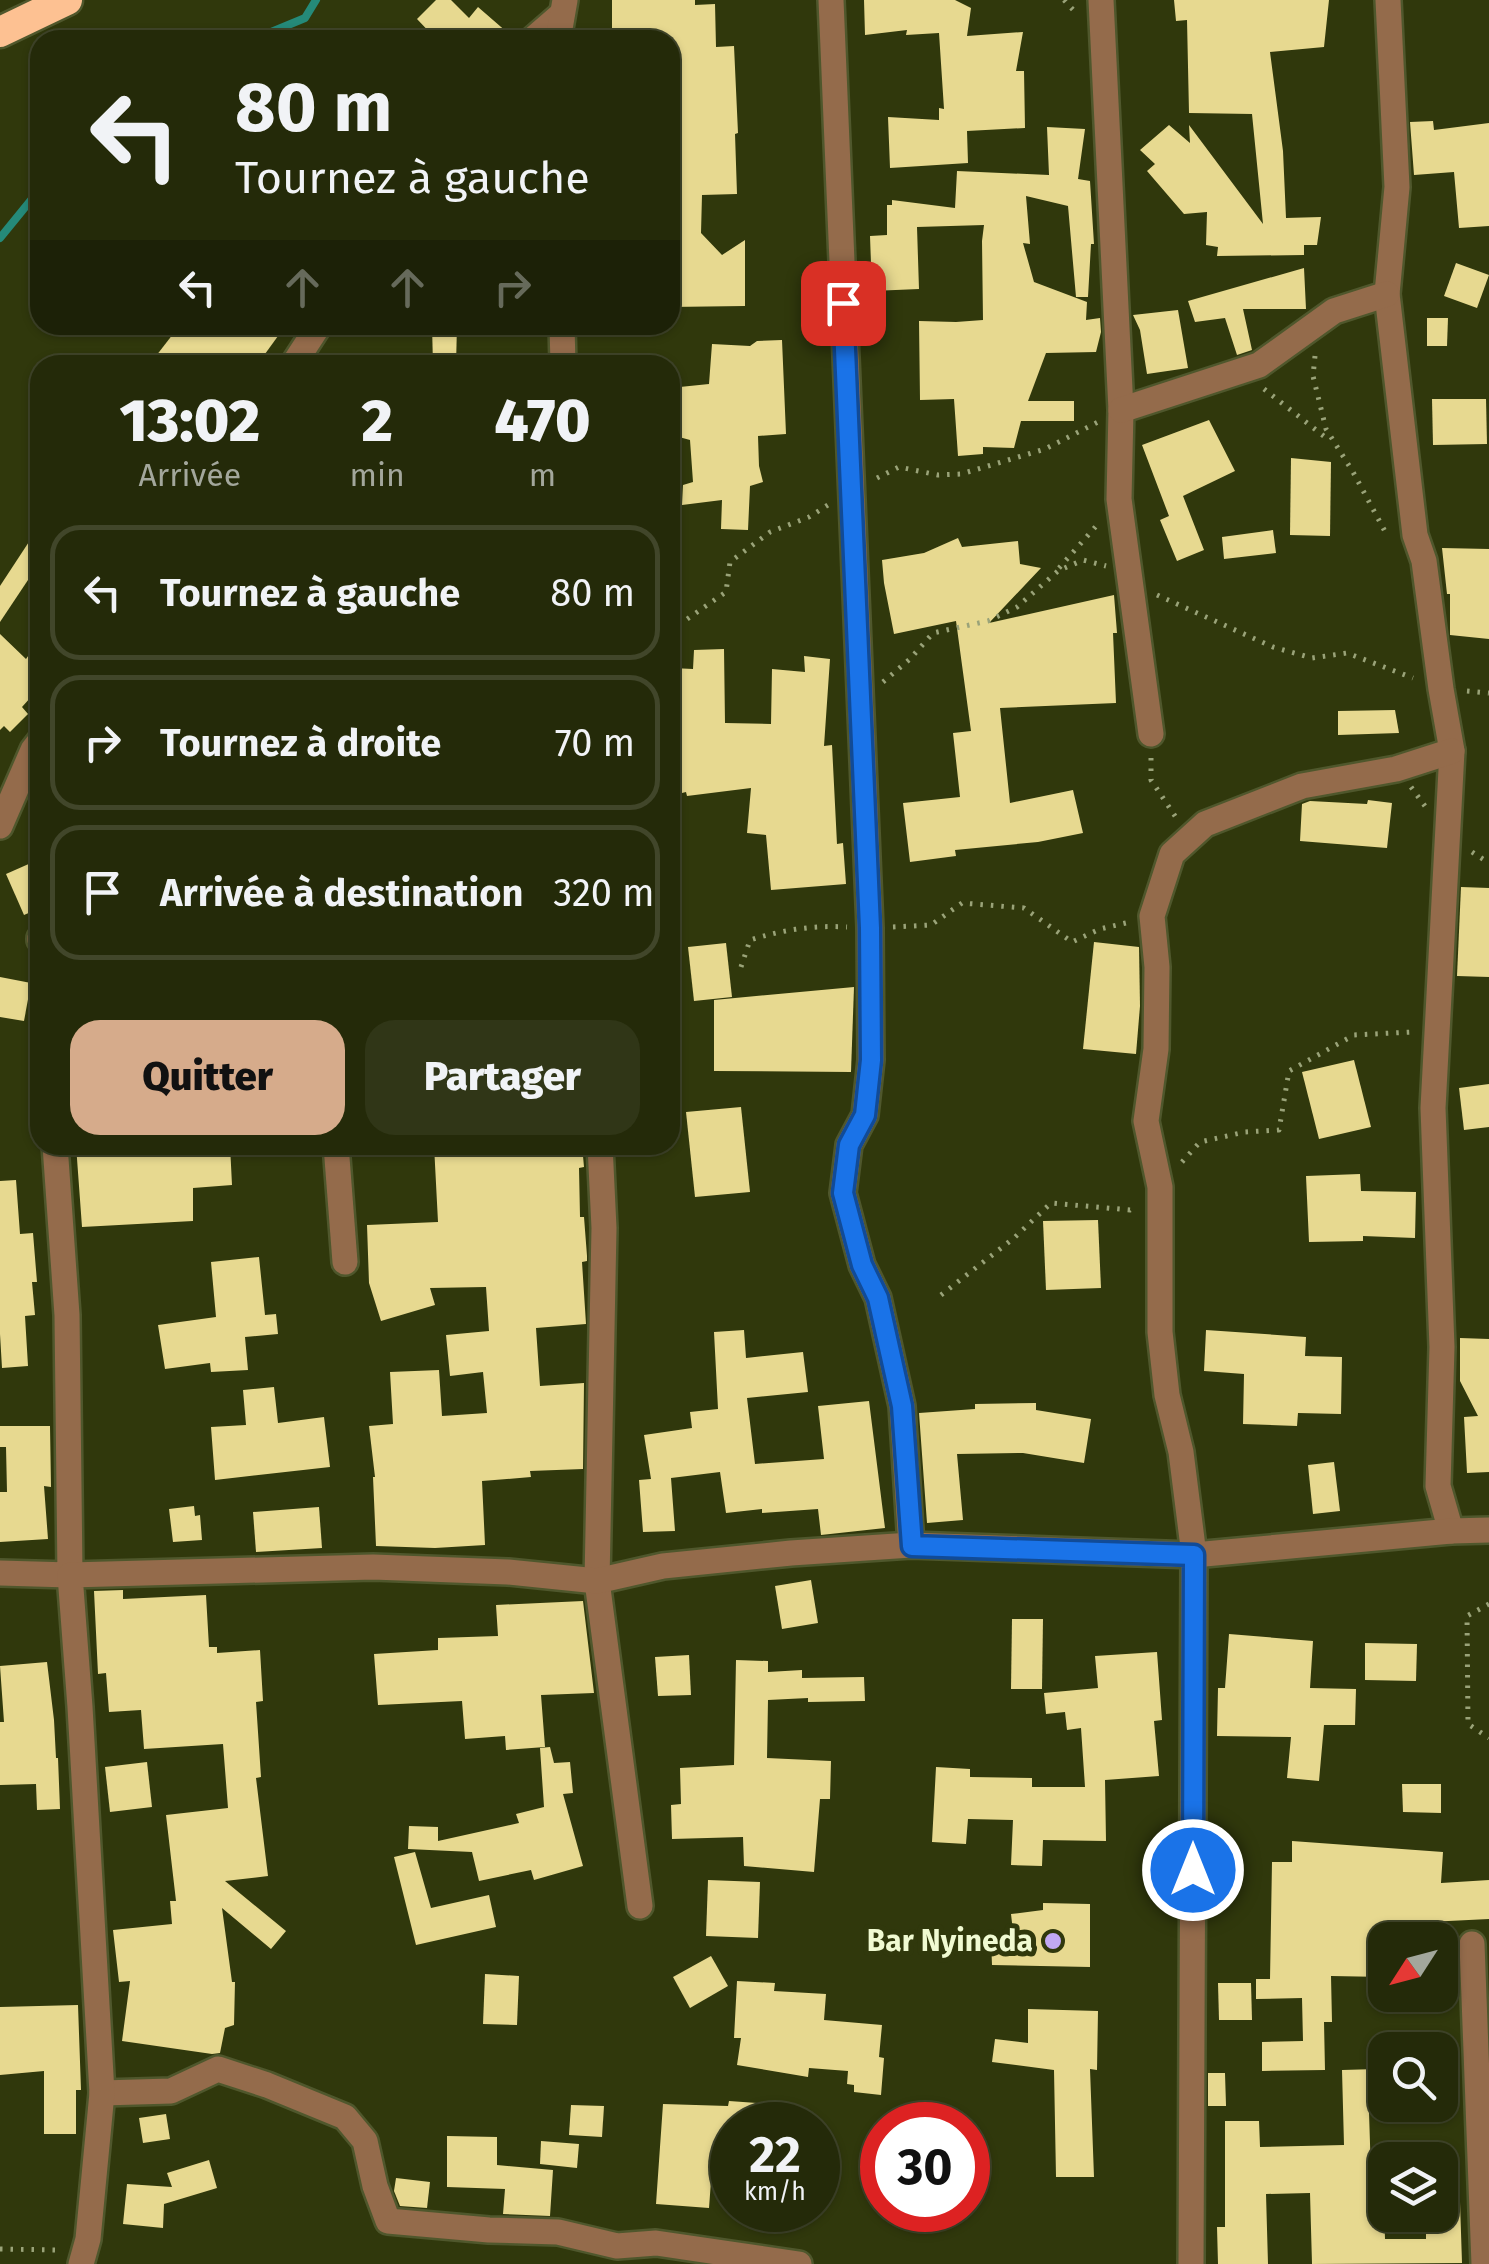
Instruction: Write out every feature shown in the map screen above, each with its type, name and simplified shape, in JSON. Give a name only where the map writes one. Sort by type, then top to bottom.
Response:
[{"type":"highway","points":[[0,32],[52,3]]},
{"type":"street","points":[[831,0],[870,928],[871,1060],[865,1115],[849,1145],[843,1193],[862,1265],[878,1298],[902,1406],[912,1546]]},
{"type":"street","points":[[1101,0],[1121,410],[1119,498],[1151,734]]},
{"type":"street","points":[[1388,0],[1397,187],[1387,294],[1416,535],[1424,562],[1452,752],[1432,1108],[1442,1347],[1438,1486],[1451,1532]]},
{"type":"street","points":[[1121,410],[1259,365],[1334,311],[1387,294]]},
{"type":"street","points":[[1192,2264],[1194,1555],[1181,1452],[1166,1395],[1160,1332],[1160,1187],[1146,1121],[1156,1032],[1158,967],[1152,916],[1172,854],[1205,824],[1302,786],[1396,769],[1452,752]]},
{"type":"street","points":[[0,826],[30,757]]},
{"type":"street","points":[[56,1155],[67,1315],[70,1575],[102,2094],[88,2238],[81,2264]]},
{"type":"street","points":[[337,1155],[344,1262]]},
{"type":"street","points":[[600,1155],[604,1228],[598,1582],[640,1906]]},
{"type":"street","points":[[0,1573],[70,1575],[373,1567],[508,1572],[598,1582],[664,1566],[791,1553],[912,1546],[1194,1555],[1489,1530]]},
{"type":"street","points":[[1472,1944],[1484,2264]]},
{"type":"street","points":[[102,2094],[171,2091],[218,2069],[345,2117],[364,2141],[388,2221],[558,2232],[616,2255],[656,2243],[799,2264]]},
{"type":"path","points":[[1317,323],[1313,376],[1326,428],[1390,542],[1424,562]]},
{"type":"path","points":[[1241,371],[1336,446]]},
{"type":"path","points":[[680,624],[726,592],[730,562],[770,532],[809,517],[899,467],[961,474],[1045,449],[1121,410]]},
{"type":"path","points":[[1058,571],[1119,498]]},
{"type":"path","points":[[1151,734],[1152,780],[1191,837]]},
{"type":"path","points":[[742,967],[750,940],[779,931],[824,926],[931,925],[962,903],[1024,908],[1072,942],[1100,929],[1152,916]]},
{"type":"path","points":[[941,1295],[1052,1203],[1130,1210],[1160,1187],[1200,1142],[1245,1132],[1279,1130],[1289,1071],[1354,1035],[1436,1030]]},
{"type":"path","points":[[1489,1604],[1467,1616],[1468,1724],[1489,1738]]},
{"type":"path","points":[[0,2248],[56,2250],[88,2238]]},
{"type":"building","points":[[436,0],[451,0],[469,18],[478,7],[504,30],[427,30],[417,19]]},
{"type":"building","points":[[612,0],[695,0],[695,5],[715,4],[716,47],[734,46],[737,194],[702,195],[701,233],[722,255],[745,240],[745,306],[680,307],[680,30],[612,30]]},
{"type":"building","points":[[864,0],[955,0],[971,8],[967,36],[1023,32],[1016,71],[1024,71],[1025,128],[967,131],[968,163],[890,168],[888,117],[939,120],[939,108],[944,109],[939,33],[906,35],[907,30],[865,35]]},
{"type":"building","points":[[1174,0],[1329,0],[1324,47],[1270,52],[1283,151],[1286,218],[1321,217],[1317,245],[1304,245],[1304,255],[1217,256],[1218,247],[1206,245],[1207,212],[1184,214],[1147,171],[1155,164],[1140,150],[1169,125],[1190,143],[1189,125],[1263,224],[1252,114],[1189,113],[1187,20],[1176,21]]},
{"type":"building","points":[[1433,121],[1434,130],[1489,123],[1489,226],[1459,228],[1454,172],[1414,175],[1410,122]]},
{"type":"building","points":[[1047,127],[1085,129],[1078,179],[1090,181],[1094,244],[1088,297],[1076,297],[1068,206],[1026,196],[1030,244],[1023,243],[1034,282],[1087,302],[1086,320],[1100,318],[1096,352],[1046,353],[1028,401],[1074,401],[1074,421],[1021,421],[1014,448],[983,447],[983,454],[958,456],[954,399],[920,400],[919,321],[983,320],[984,225],[917,227],[919,289],[872,291],[870,236],[887,235],[887,205],[892,205],[892,200],[955,208],[957,171],[1049,175]]},
{"type":"building","points":[[1456,263],[1489,275],[1477,308],[1444,296]]},
{"type":"building","points":[[1304,268],[1306,309],[1243,309],[1252,350],[1237,355],[1225,318],[1195,322],[1188,301]]},
{"type":"building","points":[[1178,310],[1188,368],[1147,374],[1140,330],[1133,315]]},
{"type":"building","points":[[1427,318],[1448,318],[1447,346],[1427,346]]},
{"type":"building","points":[[172,335],[279,335],[264,355],[157,355]]},
{"type":"building","points":[[432,335],[457,335],[456,355],[433,355]]},
{"type":"building","points":[[782,340],[786,434],[758,436],[763,482],[750,486],[748,530],[721,529],[722,500],[682,505],[683,485],[693,482],[690,440],[680,437],[680,387],[709,384],[712,344],[750,346],[757,341]]},
{"type":"building","points":[[1432,399],[1486,399],[1487,444],[1433,445]]},
{"type":"building","points":[[1209,420],[1235,471],[1183,496],[1204,550],[1177,561],[1160,520],[1169,516],[1142,445]]},
{"type":"building","points":[[1291,458],[1331,462],[1330,536],[1290,535]]},
{"type":"building","points":[[1273,530],[1276,553],[1224,559],[1222,537]]},
{"type":"building","points":[[958,538],[962,547],[1018,541],[1020,564],[1041,568],[989,623],[1114,595],[1116,703],[1000,708],[1010,803],[1073,790],[1083,833],[955,850],[956,856],[910,862],[903,803],[960,797],[953,733],[971,731],[956,621],[894,634],[882,560],[924,553]]},
{"type":"building","points":[[30,540],[30,577],[0,622],[0,586]]},
{"type":"building","points":[[1442,548],[1489,549],[1489,639],[1450,635],[1450,594]]},
{"type":"building","points":[[0,634],[26,659],[30,653],[30,698],[22,707],[28,714],[10,732],[4,726],[0,730]]},
{"type":"building","points":[[724,649],[725,723],[771,724],[772,669],[805,672],[804,656],[830,659],[824,746],[832,745],[837,844],[843,843],[846,884],[771,890],[766,835],[747,833],[751,788],[687,796],[686,792],[680,794],[680,668],[693,669],[694,650]]},
{"type":"building","points":[[1395,710],[1399,733],[1338,735],[1338,711]]},
{"type":"building","points":[[1368,800],[1392,803],[1387,848],[1300,841],[1302,804],[1367,804]]},
{"type":"building","points":[[30,863],[30,912],[24,915],[6,874]]},
{"type":"building","points":[[1461,887],[1489,888],[1489,977],[1457,976]]},
{"type":"building","points":[[1094,942],[1139,947],[1136,1054],[1083,1049]]},
{"type":"building","points":[[726,943],[732,997],[694,1001],[688,947]]},
{"type":"building","points":[[0,977],[30,983],[24,1021],[0,1017]]},
{"type":"building","points":[[854,987],[851,1072],[714,1071],[714,1000]]},
{"type":"building","points":[[1354,1060],[1371,1127],[1319,1139],[1302,1072]]},
{"type":"building","points":[[1489,1084],[1489,1127],[1464,1130],[1459,1088]]},
{"type":"building","points":[[741,1107],[750,1192],[695,1197],[686,1112]]},
{"type":"building","points":[[77,1155],[230,1155],[232,1185],[193,1188],[193,1221],[82,1227]]},
{"type":"building","points":[[435,1155],[583,1155],[584,1167],[579,1168],[580,1217],[584,1217],[587,1256],[587,1261],[582,1262],[586,1324],[536,1328],[540,1386],[584,1383],[583,1469],[530,1471],[531,1477],[482,1481],[485,1545],[376,1546],[375,1477],[369,1426],[393,1424],[390,1372],[439,1370],[442,1416],[487,1413],[483,1372],[450,1376],[446,1335],[489,1331],[486,1287],[430,1288],[435,1305],[381,1321],[369,1283],[367,1225],[438,1222]]},
{"type":"building","points":[[1360,1174],[1361,1191],[1416,1192],[1415,1238],[1363,1236],[1363,1241],[1309,1242],[1306,1176]]},
{"type":"building","points":[[16,1180],[20,1234],[33,1233],[35,1315],[25,1316],[28,1366],[2,1368],[0,1181]]},
{"type":"building","points":[[1098,1220],[1101,1288],[1046,1290],[1043,1221]]},
{"type":"building","points":[[259,1257],[265,1315],[276,1314],[278,1334],[245,1337],[248,1370],[211,1372],[210,1363],[165,1369],[158,1325],[216,1317],[211,1262]]},
{"type":"building","points":[[744,1330],[746,1358],[803,1352],[808,1392],[747,1398],[755,1464],[824,1459],[818,1406],[869,1401],[885,1528],[821,1535],[818,1509],[726,1513],[720,1472],[671,1478],[675,1531],[643,1532],[639,1480],[651,1479],[644,1435],[692,1428],[690,1412],[718,1409],[714,1332]]},
{"type":"building","points":[[1206,1330],[1306,1337],[1305,1356],[1342,1357],[1341,1414],[1298,1413],[1297,1426],[1243,1424],[1244,1374],[1204,1371]]},
{"type":"building","points":[[1460,1338],[1489,1339],[1489,1472],[1467,1473],[1464,1417],[1478,1416],[1460,1381]]},
{"type":"building","points":[[274,1387],[278,1423],[324,1417],[330,1467],[215,1480],[211,1427],[246,1425],[243,1390]]},
{"type":"building","points":[[1036,1403],[1036,1410],[1091,1419],[1084,1463],[1023,1453],[957,1454],[963,1520],[927,1523],[919,1413],[975,1409],[975,1404]]},
{"type":"building","points":[[0,1426],[50,1426],[51,1487],[44,1486],[48,1539],[0,1542],[0,1492],[7,1492],[6,1447],[0,1447]]},
{"type":"building","points":[[1334,1462],[1340,1511],[1313,1514],[1308,1465]]},
{"type":"building","points":[[194,1506],[195,1516],[200,1515],[202,1540],[173,1542],[169,1509]]},
{"type":"building","points":[[319,1507],[322,1548],[256,1552],[253,1512]]},
{"type":"building","points":[[811,1580],[818,1623],[782,1629],[775,1586]]},
{"type":"building","points":[[123,1590],[123,1599],[206,1595],[209,1647],[217,1647],[217,1653],[260,1650],[263,1701],[256,1702],[261,1777],[256,1778],[268,1876],[225,1881],[286,1931],[271,1949],[222,1908],[235,1982],[234,2025],[225,2028],[220,2053],[122,2041],[130,1981],[119,1982],[113,1930],[172,1924],[170,1901],[176,1901],[166,1815],[228,1808],[223,1744],[144,1749],[141,1710],[109,1712],[106,1673],[98,1674],[94,1591]]},
{"type":"building","points":[[583,1601],[594,1693],[541,1695],[545,1747],[506,1750],[505,1736],[465,1739],[462,1701],[378,1705],[374,1654],[438,1650],[438,1638],[498,1636],[496,1605]]},
{"type":"building","points":[[1012,1619],[1043,1619],[1042,1689],[1011,1689]]},
{"type":"building","points":[[1229,1634],[1313,1641],[1310,1688],[1356,1689],[1355,1725],[1324,1725],[1319,1781],[1287,1778],[1291,1737],[1217,1736],[1218,1688],[1225,1688]]},
{"type":"building","points":[[1365,1643],[1417,1644],[1416,1681],[1365,1680]]},
{"type":"building","points":[[1157,1652],[1162,1720],[1154,1721],[1159,1776],[1105,1780],[1106,1841],[1043,1840],[1042,1866],[1011,1865],[1013,1820],[968,1819],[966,1844],[932,1842],[936,1767],[970,1769],[970,1777],[1032,1778],[1032,1787],[1085,1787],[1081,1728],[1067,1730],[1065,1712],[1046,1714],[1044,1693],[1098,1688],[1095,1656]]},
{"type":"building","points":[[689,1655],[691,1695],[658,1696],[655,1657]]},
{"type":"building","points":[[736,1660],[768,1661],[768,1672],[802,1670],[802,1678],[864,1677],[865,1701],[768,1700],[767,1758],[831,1761],[830,1799],[820,1799],[814,1872],[744,1866],[743,1837],[672,1839],[671,1805],[681,1804],[680,1768],[734,1765]]},
{"type":"building","points":[[47,1662],[60,1809],[37,1810],[36,1784],[0,1785],[0,1722],[4,1722],[0,1666]]},
{"type":"building","points":[[550,1747],[554,1763],[570,1762],[573,1793],[563,1794],[583,1866],[534,1880],[531,1870],[479,1881],[472,1852],[408,1849],[409,1826],[438,1827],[438,1841],[519,1823],[516,1814],[544,1807],[540,1748]]},
{"type":"building","points":[[147,1762],[152,1807],[110,1812],[105,1767]]},
{"type":"building","points":[[1402,1784],[1441,1784],[1441,1813],[1403,1812]]},
{"type":"building","points":[[1292,1841],[1443,1852],[1441,1883],[1489,1880],[1489,1919],[1368,1922],[1368,1977],[1331,1976],[1332,2022],[1324,2022],[1325,2070],[1262,2071],[1262,2042],[1303,2041],[1302,1998],[1256,1999],[1256,1979],[1270,1979],[1272,1862],[1292,1862]]},
{"type":"building","points":[[415,1852],[431,1908],[489,1895],[496,1927],[416,1945],[394,1857]]},
{"type":"building","points":[[708,1880],[760,1882],[758,1938],[706,1936]]},
{"type":"building","points":[[1043,1903],[1090,1904],[1090,1967],[992,1965],[991,1940],[1014,1940],[1011,1914],[1043,1910]]},
{"type":"building","points":[[711,1956],[728,1986],[690,2008],[673,1977]]},
{"type":"building","points":[[485,1974],[519,1976],[517,2025],[483,2024]]},
{"type":"building","points":[[737,1981],[775,1983],[774,1991],[826,1994],[824,2020],[882,2025],[881,2095],[854,2092],[854,2085],[847,2084],[848,2071],[809,2068],[808,2077],[737,2065],[741,2038],[734,2038]]},
{"type":"building","points":[[1218,1983],[1251,1983],[1252,2020],[1219,2020]]},
{"type":"building","points":[[78,2005],[81,2090],[76,2090],[76,2134],[44,2134],[44,2071],[0,2075],[0,2007]]},
{"type":"building","points":[[1028,2009],[1098,2011],[1097,2070],[1090,2069],[1094,2177],[1056,2177],[1054,2070],[992,2062],[995,2039],[1028,2043]]},
{"type":"building","points":[[1368,2069],[1368,2232],[1385,2232],[1385,2239],[1426,2239],[1426,2232],[1458,2232],[1460,2202],[1462,2263],[1312,2264],[1310,2193],[1266,2194],[1268,2264],[1218,2264],[1217,2227],[1225,2227],[1225,2121],[1259,2121],[1260,2147],[1344,2145],[1342,2070]]},
{"type":"building","points":[[1208,2073],[1225,2073],[1226,2106],[1208,2106]]},
{"type":"building","points":[[663,2104],[710,2105],[709,2208],[656,2204]]},
{"type":"building","points":[[571,2105],[604,2106],[602,2137],[569,2135]]},
{"type":"building","points":[[166,2114],[170,2139],[143,2143],[139,2118]]},
{"type":"building","points":[[447,2136],[497,2137],[497,2165],[553,2170],[550,2216],[503,2214],[505,2189],[447,2187]]},
{"type":"building","points":[[541,2141],[579,2144],[577,2168],[540,2164]]},
{"type":"building","points":[[209,2160],[217,2188],[164,2204],[163,2228],[123,2224],[127,2184],[172,2187],[167,2173]]},
{"type":"building","points":[[396,2178],[430,2182],[427,2208],[400,2206],[394,2191]]},
{"type":"waterway","points":[[276,30],[305,18],[316,0]]},
{"type":"waterway","points":[[0,238],[30,201]]},
{"type":"place","name":"Bar Nyineda","points":[[1053,1941]]},
{"type":"route","points":[[843,303],[870,928],[871,1060],[865,1115],[849,1145],[843,1193],[862,1265],[878,1298],[902,1406],[912,1546],[1194,1555],[1193,1870]]}]
